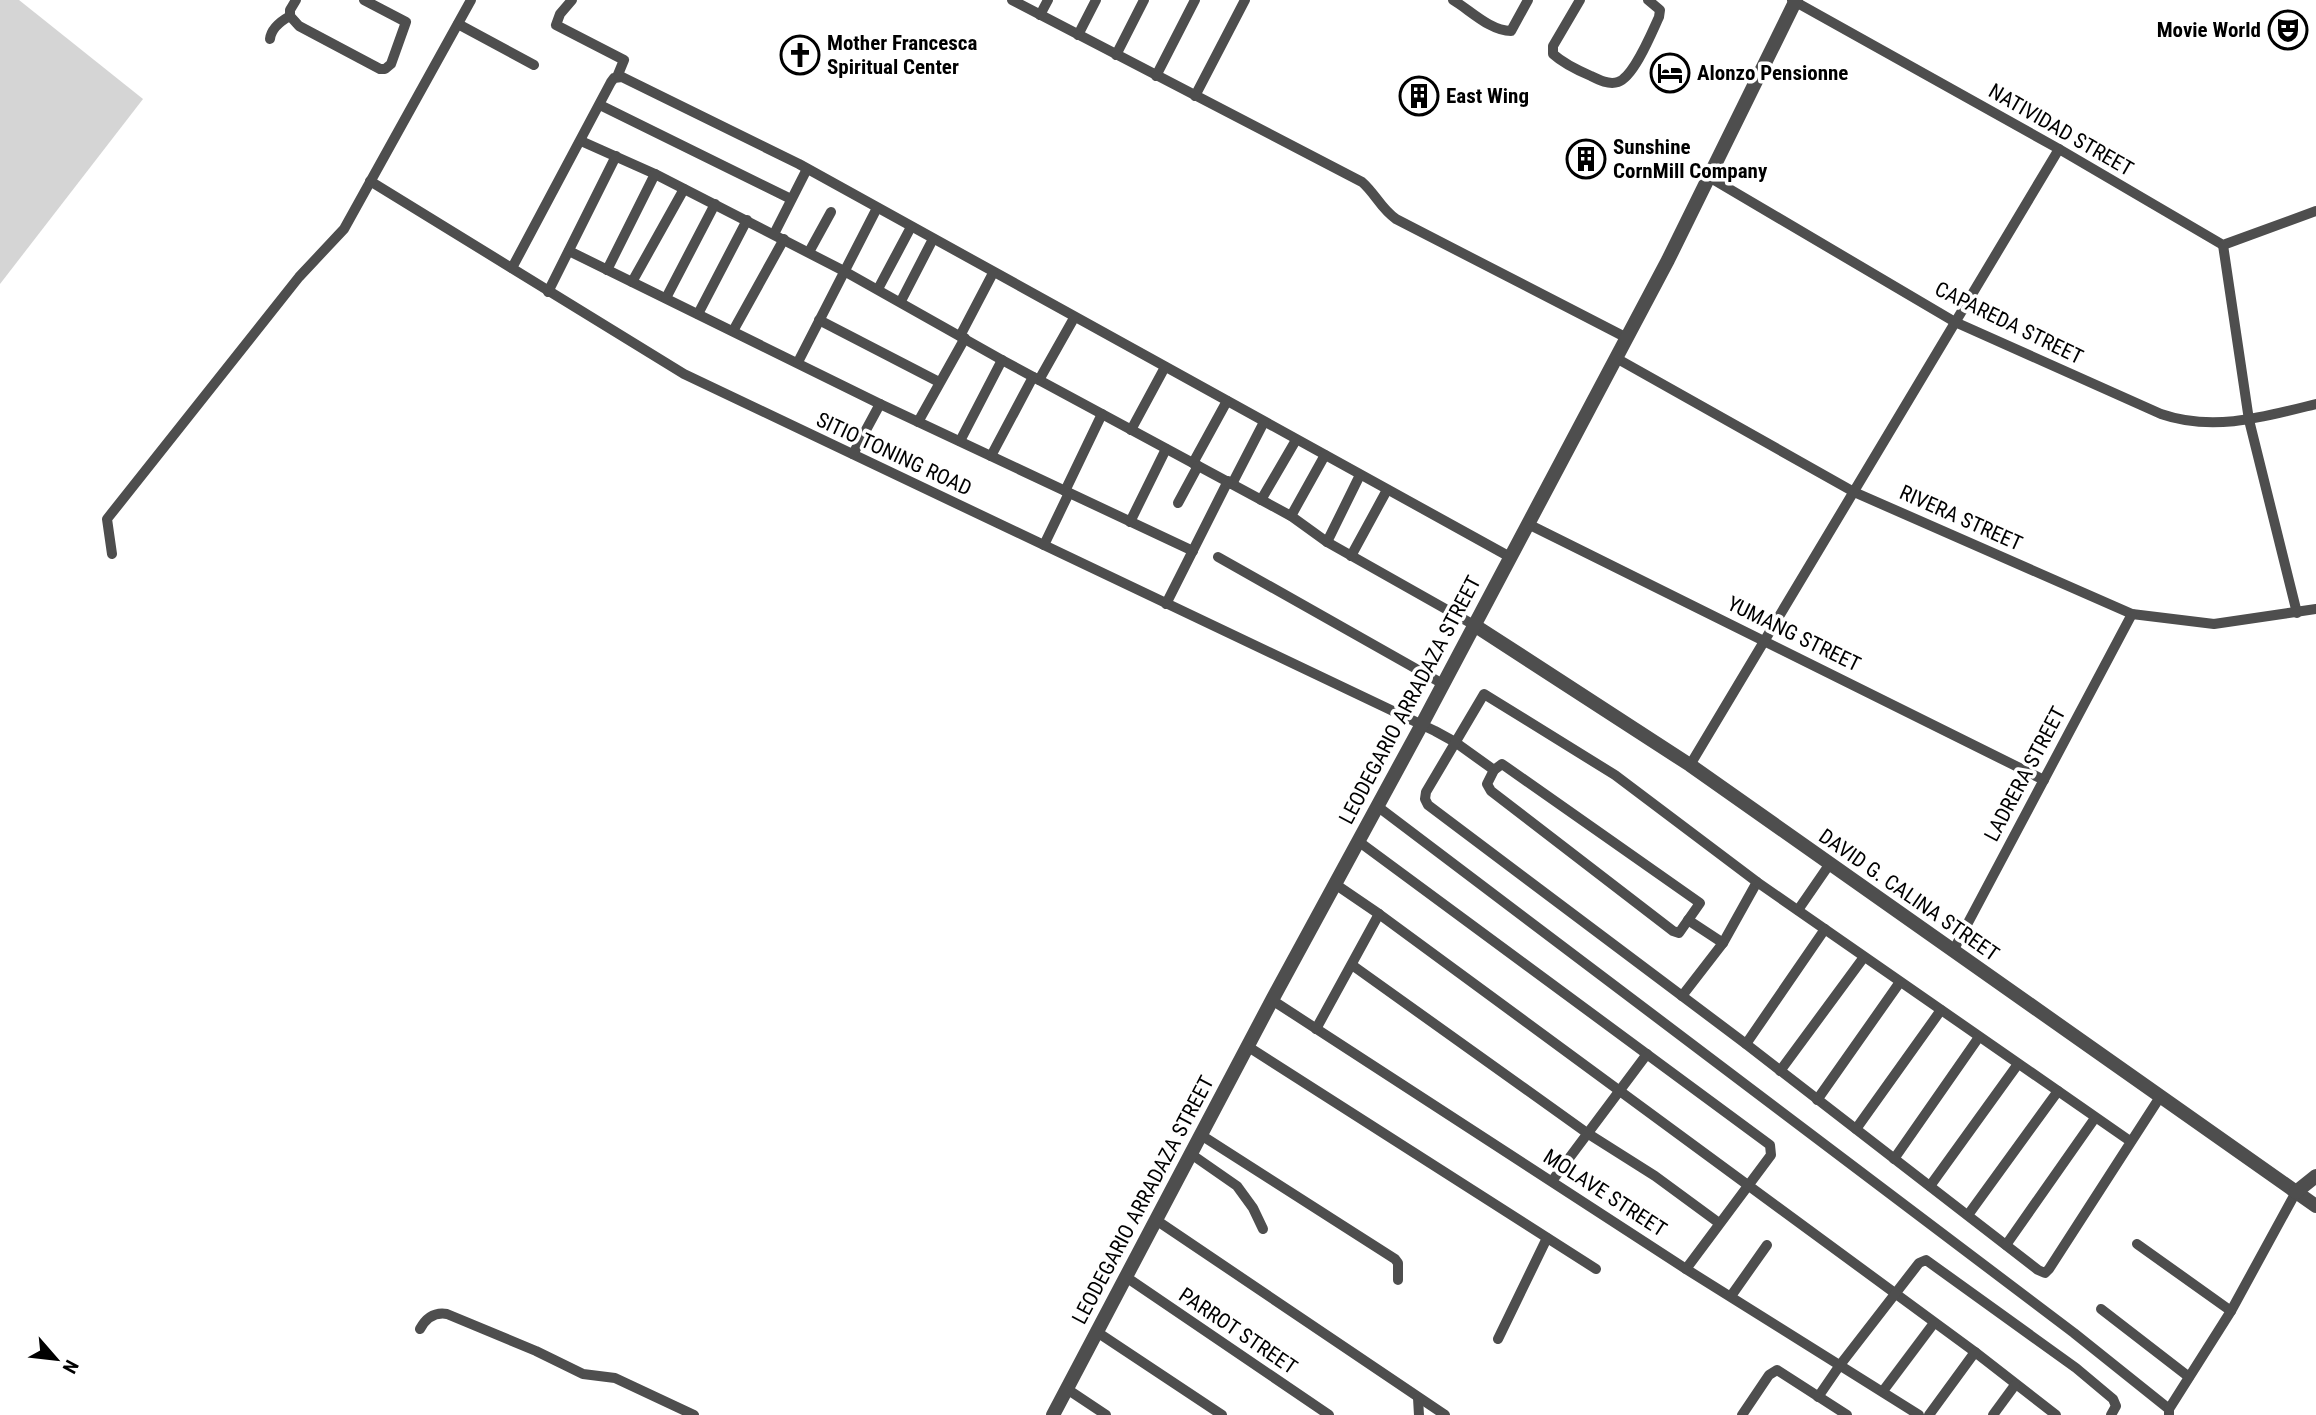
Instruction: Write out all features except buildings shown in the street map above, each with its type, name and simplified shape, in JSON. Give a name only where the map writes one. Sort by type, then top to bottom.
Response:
[{"type":"street","points":[[296,0],[290,10],[290,16],[299,26],[380,69],[385,69],[391,64],[406,22],[364,0]]},
{"type":"street","points":[[112,555],[107,519],[299,277],[335,241],[471,0]]},
{"type":"street","points":[[512,268],[624,60],[556,24],[560,14],[572,0]]},
{"type":"street","points":[[1012,0],[1362,182],[1372,191],[1387,213],[1396,219],[1626,338]]},
{"type":"street","points":[[1040,15],[1048,0]]},
{"type":"street","points":[[1078,35],[1096,0]]},
{"type":"street","points":[[1116,55],[1144,0]]},
{"type":"street","points":[[1156,76],[1195,0]]},
{"type":"street","points":[[1195,96],[1245,0]]},
{"type":"street","points":[[1459,2],[1496,27],[1511,31],[1528,0]]},
{"type":"street","points":[[1580,0],[1553,46],[1553,54],[1563,63],[1584,73],[1604,82],[1617,83],[1626,77],[1642,53],[1659,17],[1660,10],[1648,0]]},
{"type":"street","name":"NATIVIDAD STREET","points":[[1794,1],[2059,149],[2223,245]]},
{"type":"street","name":"LEODEGARIO ARRADAZA STREET","points":[[1053,1415],[1247,1046],[1616,358],[1709,177],[1794,1]]},
{"type":"street","points":[[270,39],[270,34],[276,27],[290,16]]},
{"type":"street","points":[[458,24],[534,65]]},
{"type":"street","points":[[617,77],[622,77],[807,169],[1510,557]]},
{"type":"street","points":[[600,105],[792,200]]},
{"type":"street","points":[[581,141],[655,174],[901,301],[1036,379],[1291,516],[1327,542],[1474,625]]},
{"type":"street","points":[[1690,765],[2059,149]]},
{"type":"street","points":[[548,292],[616,156]]},
{"type":"street","points":[[733,331],[779,237],[807,169]]},
{"type":"street","points":[[607,270],[655,174]]},
{"type":"street","name":"CAPAREDA STREET","points":[[1709,177],[1955,322],[2170,418],[2201,423],[2249,420],[2316,404]]},
{"type":"street","name":"SITIO TONING ROAD","points":[[370,181],[684,374],[1455,742],[1494,770]]},
{"type":"street","points":[[632,282],[684,189]]},
{"type":"street","points":[[666,298],[715,204]]},
{"type":"street","points":[[798,362],[877,208]]},
{"type":"street","points":[[2298,613],[2249,420],[2223,245],[2316,211]]},
{"type":"street","points":[[809,252],[831,212]]},
{"type":"street","points":[[698,314],[747,220]]},
{"type":"street","points":[[878,289],[911,227]]},
{"type":"street","points":[[901,301],[933,239]]},
{"type":"street","points":[[569,251],[880,404],[1193,551]]},
{"type":"street","points":[[918,422],[993,273]]},
{"type":"street","points":[[991,456],[1074,318]]},
{"type":"street","points":[[819,320],[939,382]]},
{"type":"street","name":"RIVERA STREET","points":[[1616,358],[1854,492],[2132,614],[2214,624],[2316,609]]},
{"type":"street","points":[[960,442],[1002,360]]},
{"type":"street","points":[[1131,430],[1165,367]]},
{"type":"street","points":[[1178,503],[1227,401]]},
{"type":"street","points":[[853,454],[880,404]]},
{"type":"street","points":[[1044,545],[1102,414]]},
{"type":"street","points":[[1166,604],[1264,422]]},
{"type":"street","points":[[1261,500],[1296,440]]},
{"type":"street","points":[[1130,522],[1166,449]]},
{"type":"street","points":[[1291,516],[1325,455]]},
{"type":"street","points":[[1327,542],[1360,475]]},
{"type":"street","points":[[1351,556],[1387,489]]},
{"type":"street","name":"YUMANG STREET","points":[[1528,524],[2044,780]]},
{"type":"street","points":[[1218,557],[1443,684]]},
{"type":"street","name":"LADRERA STREET","points":[[1953,951],[2132,614]]},
{"type":"street","name":"DAVID G. CALINA STREET","points":[[1474,625],[1690,765],[2316,1206]]},
{"type":"street","points":[[2130,1141],[1757,882],[1615,775],[1484,694],[1426,792],[1424,799],[1428,805],[2045,1273],[2160,1097]]},
{"type":"street","points":[[1502,764],[1508,766],[1700,903],[1679,933],[1487,787],[1494,770],[1502,764]]},
{"type":"street","points":[[1377,806],[2052,1317],[2169,1412],[2231,1311],[2296,1192],[2316,1176]]},
{"type":"street","points":[[1358,841],[1770,1145],[1771,1155],[1686,1269]]},
{"type":"street","points":[[1795,909],[1826,863]]},
{"type":"street","points":[[1682,996],[1723,943],[1757,882]]},
{"type":"street","points":[[1335,884],[1975,1352],[2056,1415]]},
{"type":"street","points":[[1316,1029],[1379,914]]},
{"type":"street","points":[[1688,920],[1723,943]]},
{"type":"street","points":[[1746,1044],[1825,929]]},
{"type":"street","points":[[1780,1071],[1864,957]]},
{"type":"street","points":[[1352,965],[1587,1133],[1655,1176],[1719,1223]]},
{"type":"street","points":[[1817,1100],[1900,982]]},
{"type":"street","name":"MOLAVE STREET","points":[[1272,1000],[1686,1269],[1919,1415]]},
{"type":"street","points":[[1856,1129],[1941,1010]]},
{"type":"street","points":[[1894,1159],[1979,1037]]},
{"type":"street","points":[[1247,1046],[1596,1269]]},
{"type":"street","points":[[1552,1181],[1647,1055]]},
{"type":"street","points":[[1930,1186],[2018,1064]]},
{"type":"street","points":[[1968,1215],[2058,1091]]},
{"type":"street","points":[[2006,1245],[2095,1118]]},
{"type":"street","points":[[1200,1135],[1395,1259],[1398,1264],[1398,1280]]},
{"type":"street","points":[[1191,1154],[1237,1186],[1253,1208],[1263,1229]]},
{"type":"street","points":[[1156,1220],[1445,1415]]},
{"type":"street","points":[[1498,1339],[1547,1238]]},
{"type":"street","points":[[2137,1244],[2231,1311]]},
{"type":"street","points":[[1731,1296],[1766,1245]]},
{"type":"street","points":[[1818,1397],[1923,1260],[1930,1261],[2104,1391],[2115,1402],[2116,1409],[2111,1415]]},
{"type":"street","name":"PARROT STREET","points":[[1126,1277],[1329,1415]]},
{"type":"street","points":[[2101,1309],[2189,1377]]},
{"type":"street","points":[[419,1329],[424,1321],[433,1316],[447,1314],[583,1374],[615,1378],[694,1415]]},
{"type":"street","points":[[1883,1391],[1934,1323]]},
{"type":"street","points":[[1097,1332],[1222,1415]]},
{"type":"street","points":[[1929,1415],[1975,1352]]},
{"type":"street","points":[[1742,1415],[1774,1370],[1780,1371],[1847,1415]]},
{"type":"street","points":[[1993,1415],[2015,1385]]},
{"type":"street","points":[[1067,1389],[1106,1415]]},
{"type":"street","points":[[1418,1398],[1419,1415]]},
{"type":"shaded area","points":[[0,0],[19,0],[143,99],[0,284]]},
{"type":"place","name":"Movie World","points":[[2288,30]]},
{"type":"place","name":"Mother Francesca Spiritual Center","points":[[800,55]]},
{"type":"place","name":"Alonzo Pensionne","points":[[1670,73]]},
{"type":"place","name":"East Wing","points":[[1419,96]]},
{"type":"place","name":"Sunshine CornMill Company","points":[[1586,159]]}]
